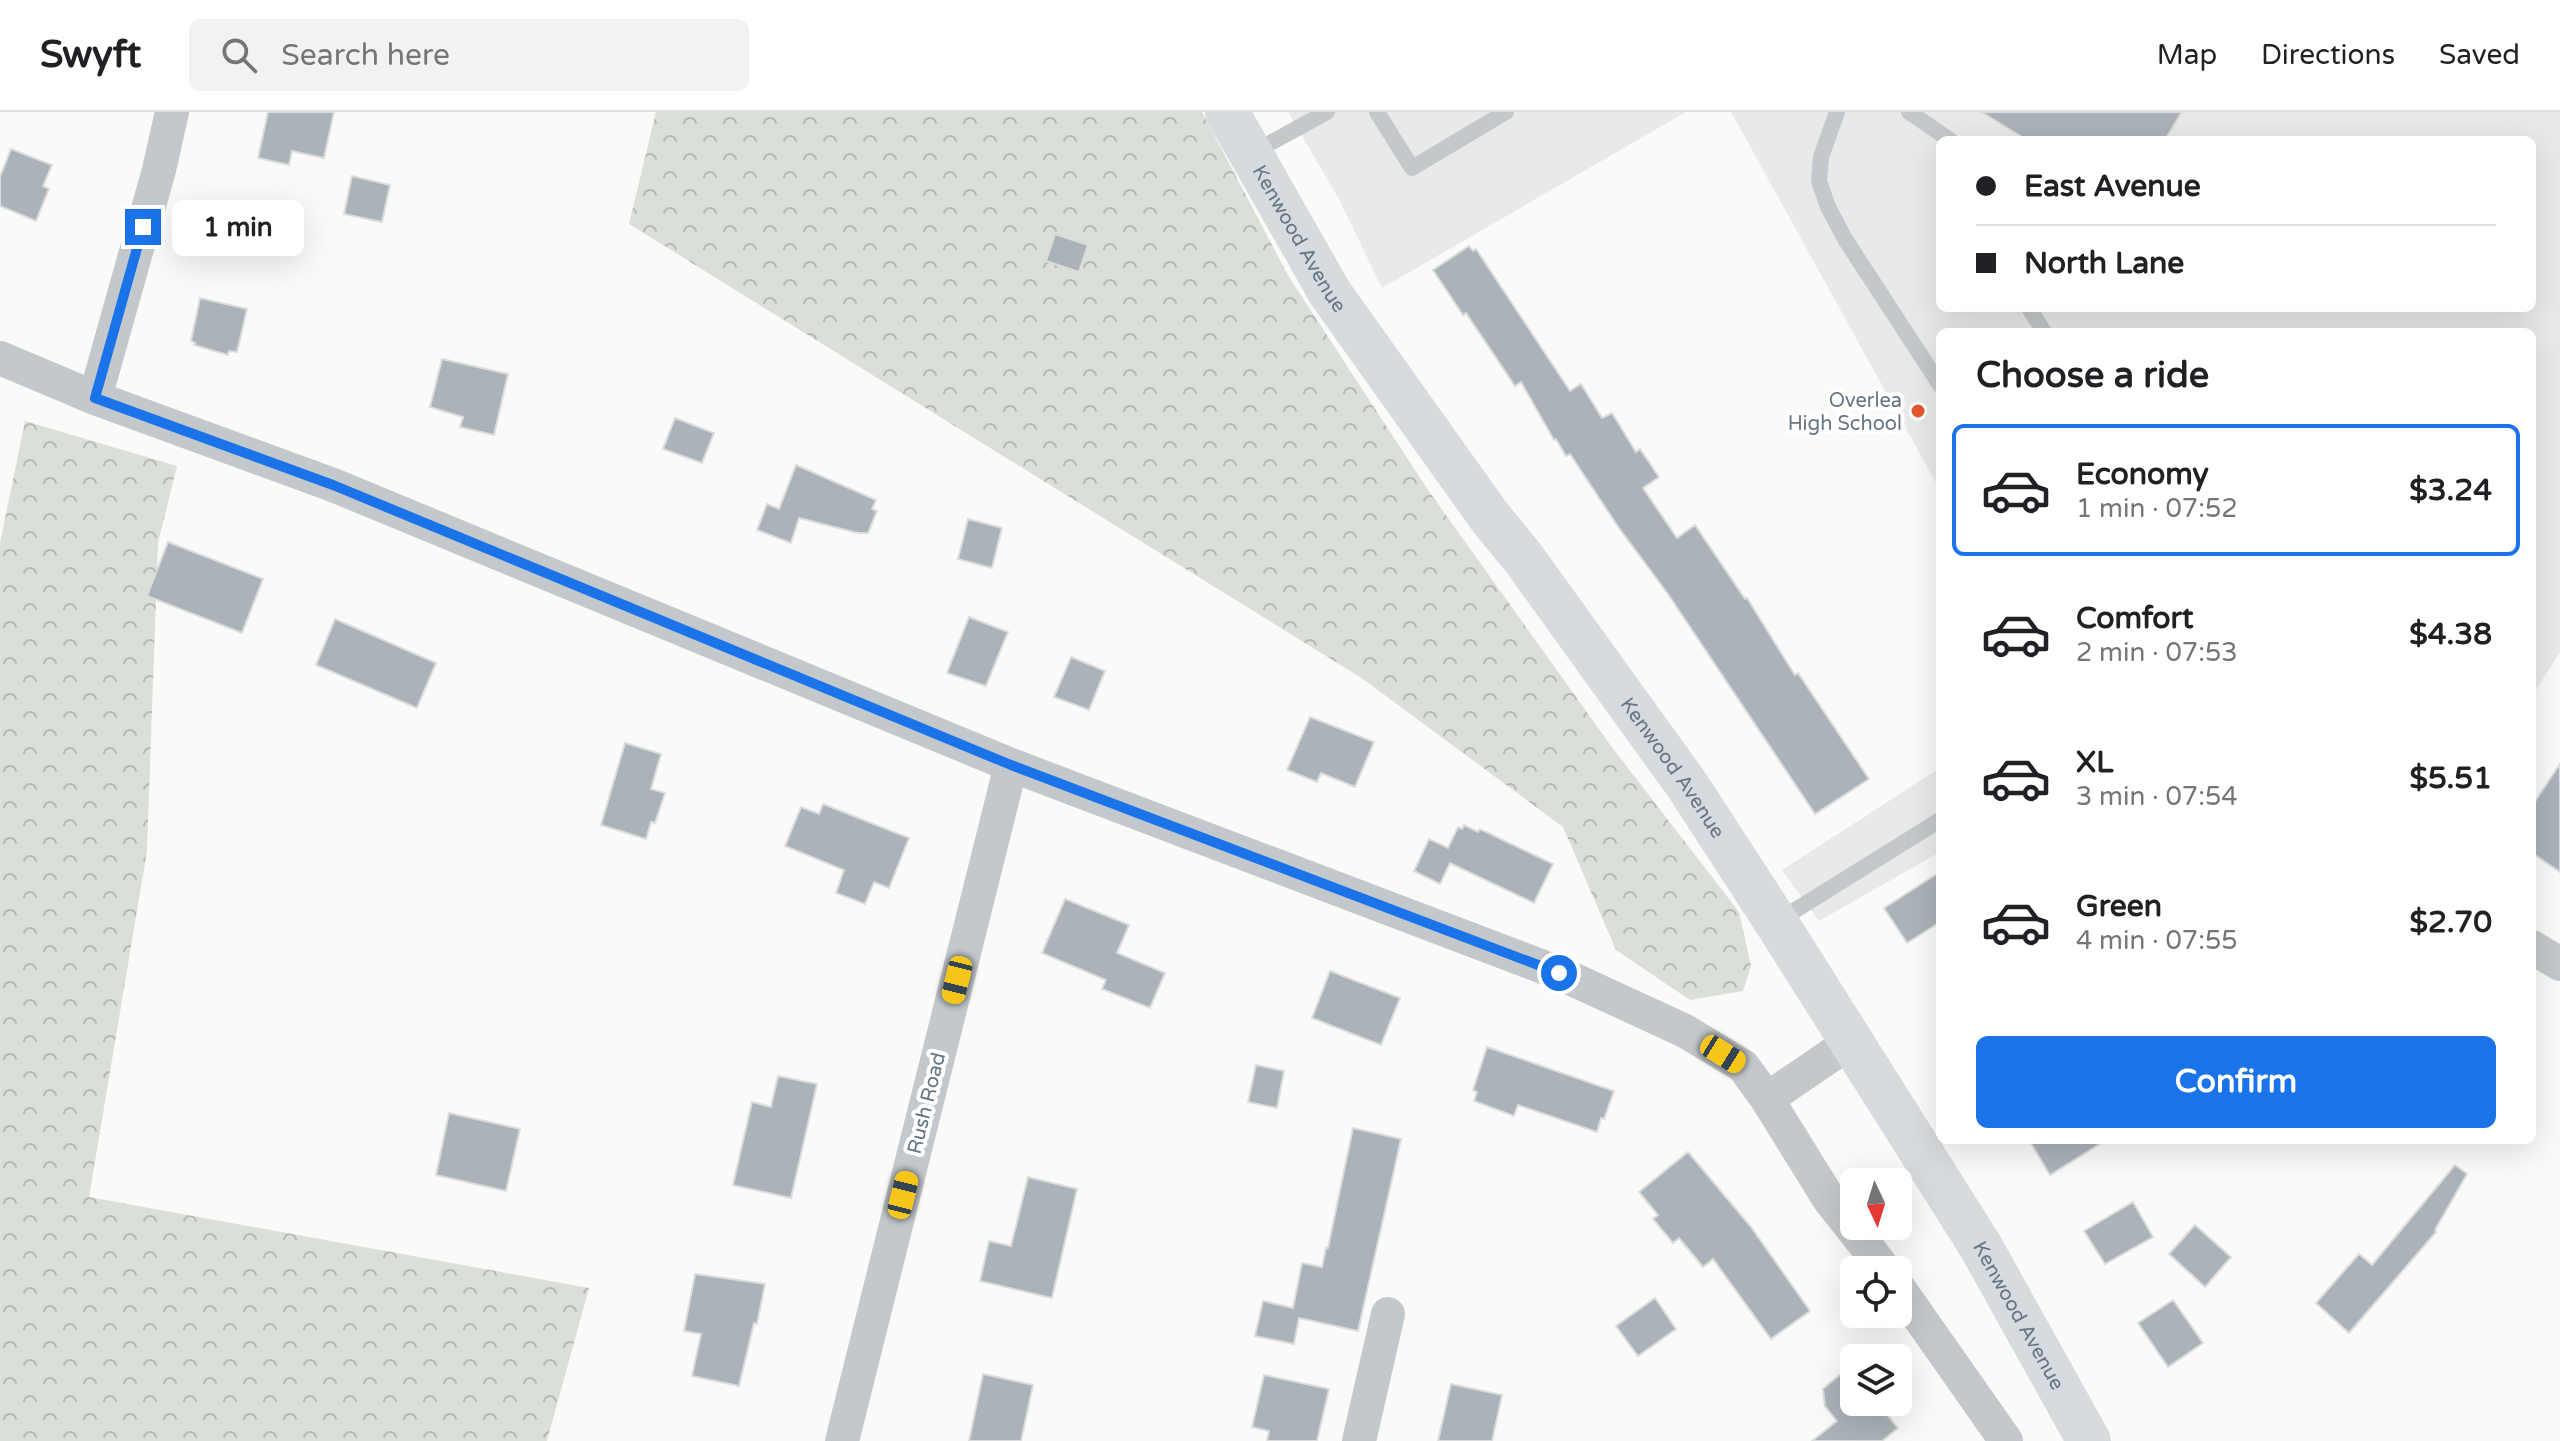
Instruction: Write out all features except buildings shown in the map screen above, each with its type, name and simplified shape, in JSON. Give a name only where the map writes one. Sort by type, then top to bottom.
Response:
[{"type":"main road","name":"Kenwood Avenue","points":[[1227,112],[1330,293],[1687,785],[1776,922],[1981,1247],[2089,1441]]},
{"type":"street","points":[[95,398],[159,170],[172,112]]},
{"type":"street","points":[[0,358],[95,398],[333,485],[1011,765],[1559,973],[1696,1038],[1743,1066],[1829,1199],[1874,1256]]},
{"type":"street","name":"Rush Road","points":[[842,1441],[1011,765]]},
{"type":"street","points":[[2536,949],[2560,964]]},
{"type":"street","points":[[1767,1099],[1852,1041]]},
{"type":"street","points":[[1912,1307],[2006,1441]]},
{"type":"street","points":[[1359,1441],[1388,1314]]},
{"type":"lane","points":[[1250,154],[1327,112]]},
{"type":"lane","points":[[1377,112],[1412,168],[1506,112]]},
{"type":"lane","points":[[1837,112],[1821,157],[1819,181],[1828,207],[1845,239],[1936,379]]},
{"type":"lane","points":[[1909,112],[1944,136]]},
{"type":"lane","points":[[1776,922],[1936,822]]},
{"type":"shaded area","points":[[1288,112],[1686,112],[1382,288],[1339,199]]},
{"type":"shaded area","name":"Overlea High School","points":[[1731,112],[2560,112],[2560,652],[2536,690],[2536,328],[1936,328],[1936,483]]},
{"type":"shaded area","points":[[1936,771],[1936,854],[1819,921],[1782,870]]},
{"type":"green space","points":[[656,112],[1202,112],[1289,277],[1428,490],[1611,746],[1739,912],[1751,966],[1743,991],[1690,1000],[1616,950],[1563,827],[1363,679],[629,224]]},
{"type":"green space","points":[[25,421],[177,466],[158,543],[147,851],[89,1197],[589,1288],[547,1441],[0,1441],[0,543]]},
{"type":"place","name":"Overlea High School","points":[[1918,411]]},
{"type":"route","points":[[143,227],[95,398],[333,485],[1011,765],[1559,973]]}]
